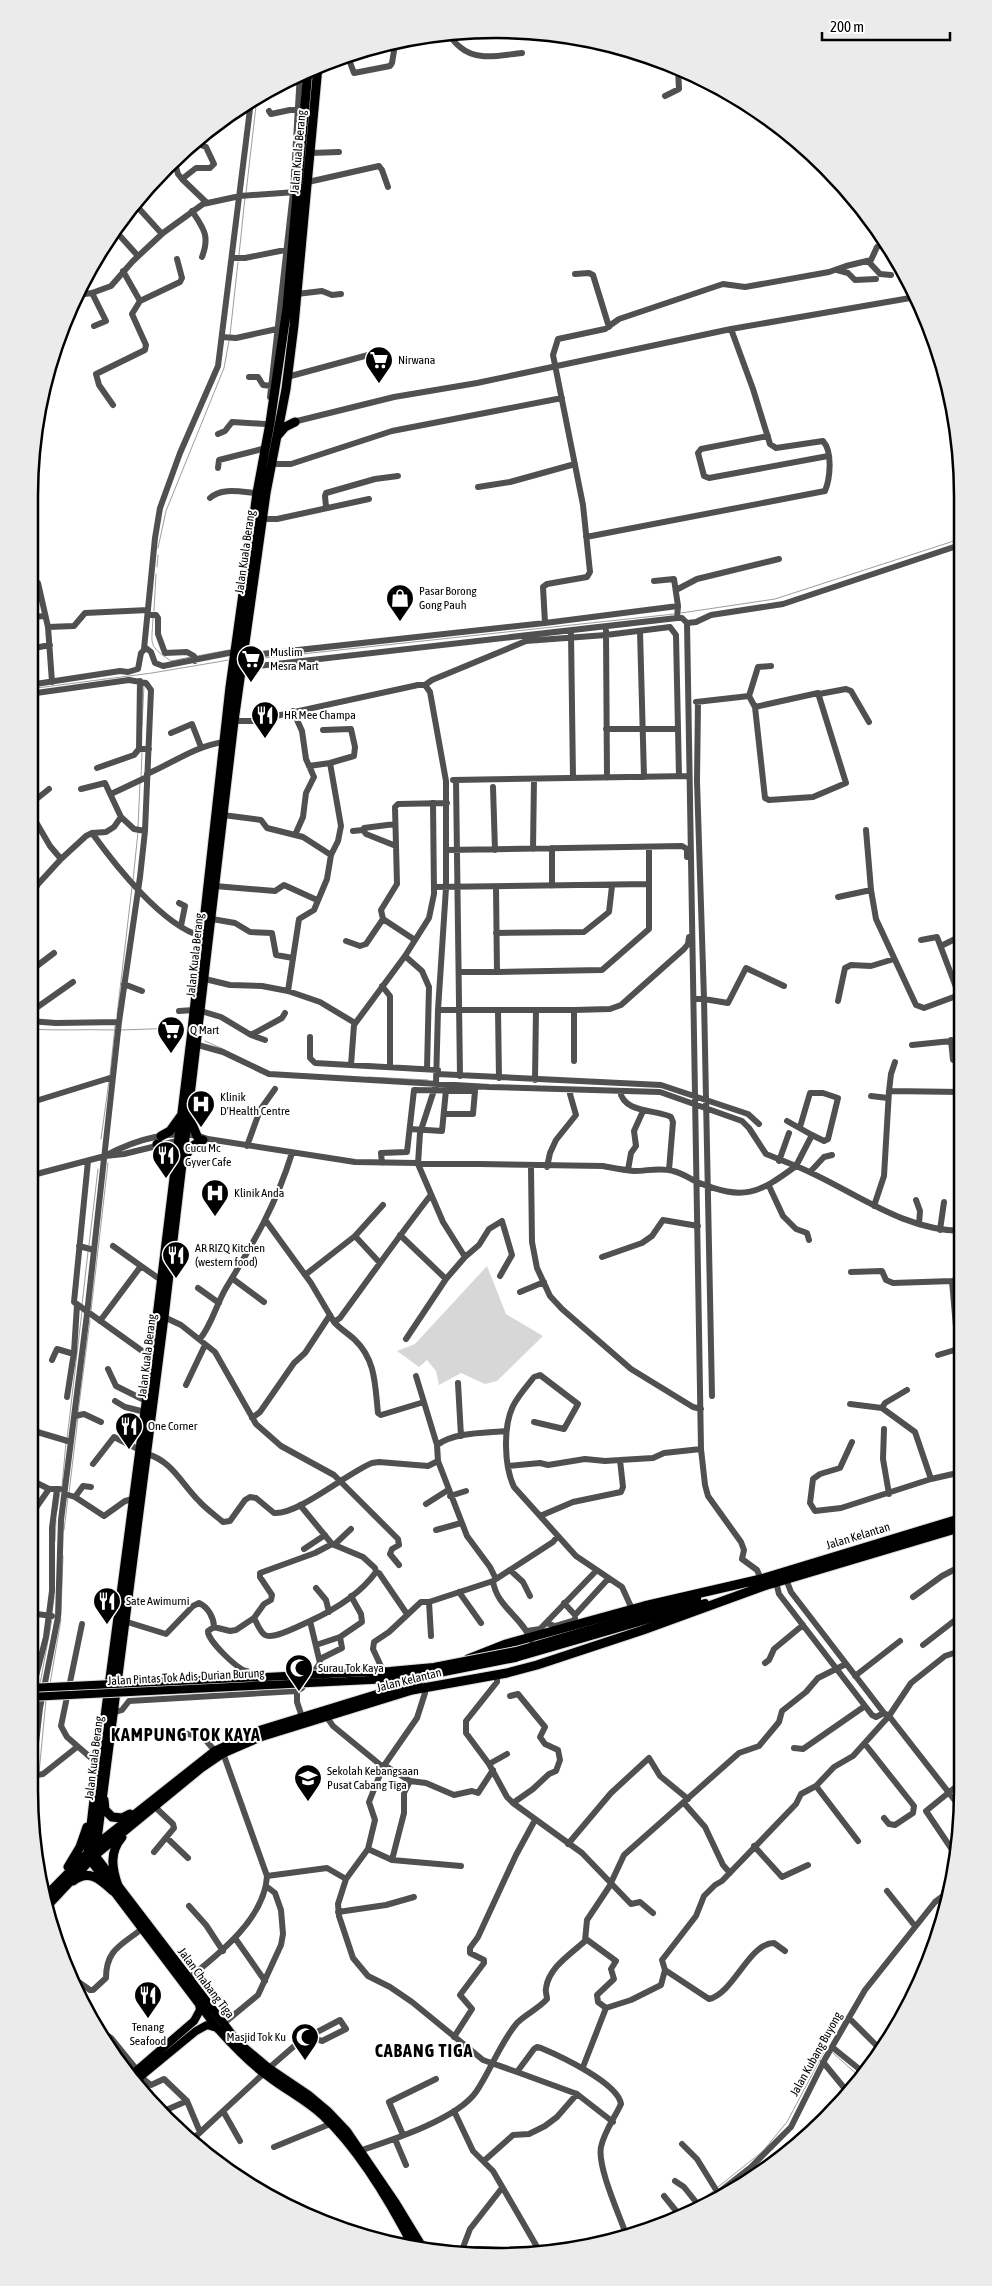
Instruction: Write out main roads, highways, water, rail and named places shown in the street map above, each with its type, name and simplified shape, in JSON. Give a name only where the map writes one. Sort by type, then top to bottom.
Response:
[{"type":"highway","name":"Jalan Kuala Berang","points":[[267,465],[262,449],[284,400],[287,377],[297,294],[317,74]]},
{"type":"highway","name":"Jalan Kuala Berang","points":[[185,1114],[198,1045],[202,936],[234,721],[257,493],[276,440],[270,397],[284,308],[304,80]]},
{"type":"highway","name":"Jalan Kuala Berang","points":[[92,1853],[93,1808],[123,1570],[144,1452],[164,1317],[182,1137],[198,1010],[205,979],[216,886],[224,742],[262,519],[273,424],[273,386]]},
{"type":"highway","points":[[276,440],[282,430],[297,419],[288,414],[284,400]]},
{"type":"highway","points":[[185,1114],[202,1138],[191,1147],[179,1163],[169,1146],[159,1140],[185,1114]]},
{"type":"highway","name":"Jalan Kuala Berang","points":[[144,1452],[146,1401],[161,1280],[179,1163]]},
{"type":"highway","name":"Jalan Kuala Berang","points":[[92,1853],[104,1780],[135,1543],[136,1496]]},
{"type":"highway","name":"Jalan Kelantan","points":[[92,1853],[144,1806],[219,1752],[261,1730],[392,1690],[481,1653],[529,1637],[636,1616],[763,1582],[954,1521]]},
{"type":"highway","name":"Jalan Kelantan","points":[[92,1853],[136,1822],[219,1752],[326,1716],[425,1688],[497,1675],[559,1658],[643,1630],[763,1582],[776,1582],[954,1529]]},
{"type":"highway","points":[[123,1570],[129,1547],[135,1543]]},
{"type":"highway","points":[[529,1637],[506,1651],[504,1658],[508,1666],[518,1668],[559,1658]]},
{"type":"highway","points":[[104,1780],[105,1810],[112,1817],[122,1818],[144,1806]]},
{"type":"highway","points":[[50,1895],[75,1856],[93,1808]]},
{"type":"highway","points":[[116,1889],[113,1869],[114,1849],[136,1822]]},
{"type":"highway","points":[[58,1893],[92,1853]]},
{"type":"highway","points":[[50,1896],[92,1853]]},
{"type":"highway","points":[[50,1897],[76,1878],[86,1875],[99,1878],[116,1889]]},
{"type":"main road","name":"Jalan Kelantan","points":[[636,1616],[763,1582]]},
{"type":"main road","name":"Jalan Pintas Tok Adis-Durian Burung","points":[[38,1698],[390,1679],[434,1674],[516,1654],[636,1616]]},
{"type":"main road","name":"Jalan Pintas Tok Adis-Durian Burung","points":[[38,1688],[390,1671],[434,1667],[516,1654]]},
{"type":"main road","name":"Jalan Chabang Tiga","points":[[92,1853],[143,1928],[199,2004],[266,2071],[331,2125],[354,2152],[380,2191],[409,2240]]},
{"type":"main road","name":"Jalan Chabang Tiga","points":[[116,1889],[189,1978],[220,2026]]},
{"type":"main road","points":[[167,2050],[194,2021],[200,2010],[199,2004]]},
{"type":"main road","points":[[138,2076],[167,2050],[200,2028],[220,2026]]},
{"type":"main road","name":"Jalan Chabang Tiga","points":[[266,2071],[328,2111],[362,2150],[420,2242]]},
{"type":"waterway","points":[[246,193],[256,106]]},
{"type":"waterway","points":[[239,255],[245,197]]},
{"type":"waterway","points":[[230,335],[238,262]]},
{"type":"waterway","points":[[158,548],[166,511],[224,368],[229,341]]},
{"type":"waterway","points":[[681,613],[775,599],[954,541]]},
{"type":"waterway","points":[[157,567],[158,555]]},
{"type":"waterway","points":[[154,611],[156,574]]},
{"type":"waterway","points":[[246,660],[674,614]]},
{"type":"waterway","points":[[153,618],[152,639],[154,647],[171,661],[191,657]]},
{"type":"waterway","points":[[197,656],[229,650]]},
{"type":"waterway","points":[[38,688],[152,673],[229,660]]},
{"type":"waterway","points":[[142,726],[144,685]]},
{"type":"waterway","points":[[141,778],[142,752]]},
{"type":"waterway","points":[[138,828],[140,782]]},
{"type":"waterway","points":[[133,880],[138,832]]},
{"type":"waterway","points":[[117,1015],[132,887]]},
{"type":"waterway","points":[[110,1075],[115,1026]]},
{"type":"waterway","points":[[121,1030],[180,1028]]},
{"type":"waterway","points":[[38,1029],[114,1030]]},
{"type":"waterway","points":[[205,1041],[223,1049]]},
{"type":"waterway","points":[[369,1077],[428,1080]]},
{"type":"waterway","points":[[101,1139],[109,1081]]},
{"type":"waterway","points":[[91,1311],[108,1163]]},
{"type":"waterway","points":[[89,1245],[98,1169]]},
{"type":"waterway","points":[[82,1305],[88,1252]]},
{"type":"waterway","points":[[67,1439],[82,1311]]},
{"type":"waterway","points":[[78,1413],[90,1320]]},
{"type":"waterway","points":[[69,1493],[78,1417]]},
{"type":"waterway","points":[[62,1486],[66,1443]]},
{"type":"waterway","points":[[57,1511],[60,1492]]},
{"type":"waterway","points":[[64,1530],[68,1497]]},
{"type":"waterway","points":[[55,1541],[56,1520]]},
{"type":"waterway","points":[[61,1615],[63,1556]]},
{"type":"waterway","points":[[52,1613],[54,1597]]},
{"type":"waterway","points":[[40,1684],[52,1619]]},
{"type":"waterway","points":[[50,1684],[61,1619]]},
{"type":"waterway","points":[[39,1773],[46,1700]]},
{"type":"waterway","points":[[718,2187],[763,2151],[787,2122],[826,2048]]},
{"type":"waterway","points":[[833,2053],[856,2074]]},
{"type":"waterway","points":[[705,2198],[713,2191]]},
{"type":"place","name":"Nirwana","points":[[379,384]]},
{"type":"place","name":"Pasar Borong Gong Pauh","points":[[400,622]]},
{"type":"place","name":"Muslim Mesra Mart","points":[[251,683]]},
{"type":"place","name":"HR Mee Champa","points":[[265,739]]},
{"type":"place","name":"Q Mart","points":[[171,1054]]},
{"type":"place","name":"Klinik D'Health Centre","points":[[201,1128]]},
{"type":"place","name":"Cucu Mc Gyver Cafe","points":[[166,1179]]},
{"type":"place","name":"Klinik Anda","points":[[215,1217]]},
{"type":"place","name":"AR RIZQ Kitchen (western food)","points":[[176,1279]]},
{"type":"place","name":"One Corner","points":[[129,1450]]},
{"type":"place","name":"Sate Awimurni","points":[[107,1625]]},
{"type":"place","name":"Surau Tok Kaya","points":[[299,1692]]},
{"type":"place","name":"Sekolah Kebangsaan Pusat Cabang Tiga","points":[[308,1802]]},
{"type":"place","name":"Tenang Seafood","points":[[148,2019]]},
{"type":"place","name":"Masjid Tok Ku","points":[[305,2061]]},
{"type":"district","name":"KAMPUNG TOK KAYA","points":[[186,1734]]},
{"type":"district","name":"CABANG TIGA","points":[[424,2050]]}]
